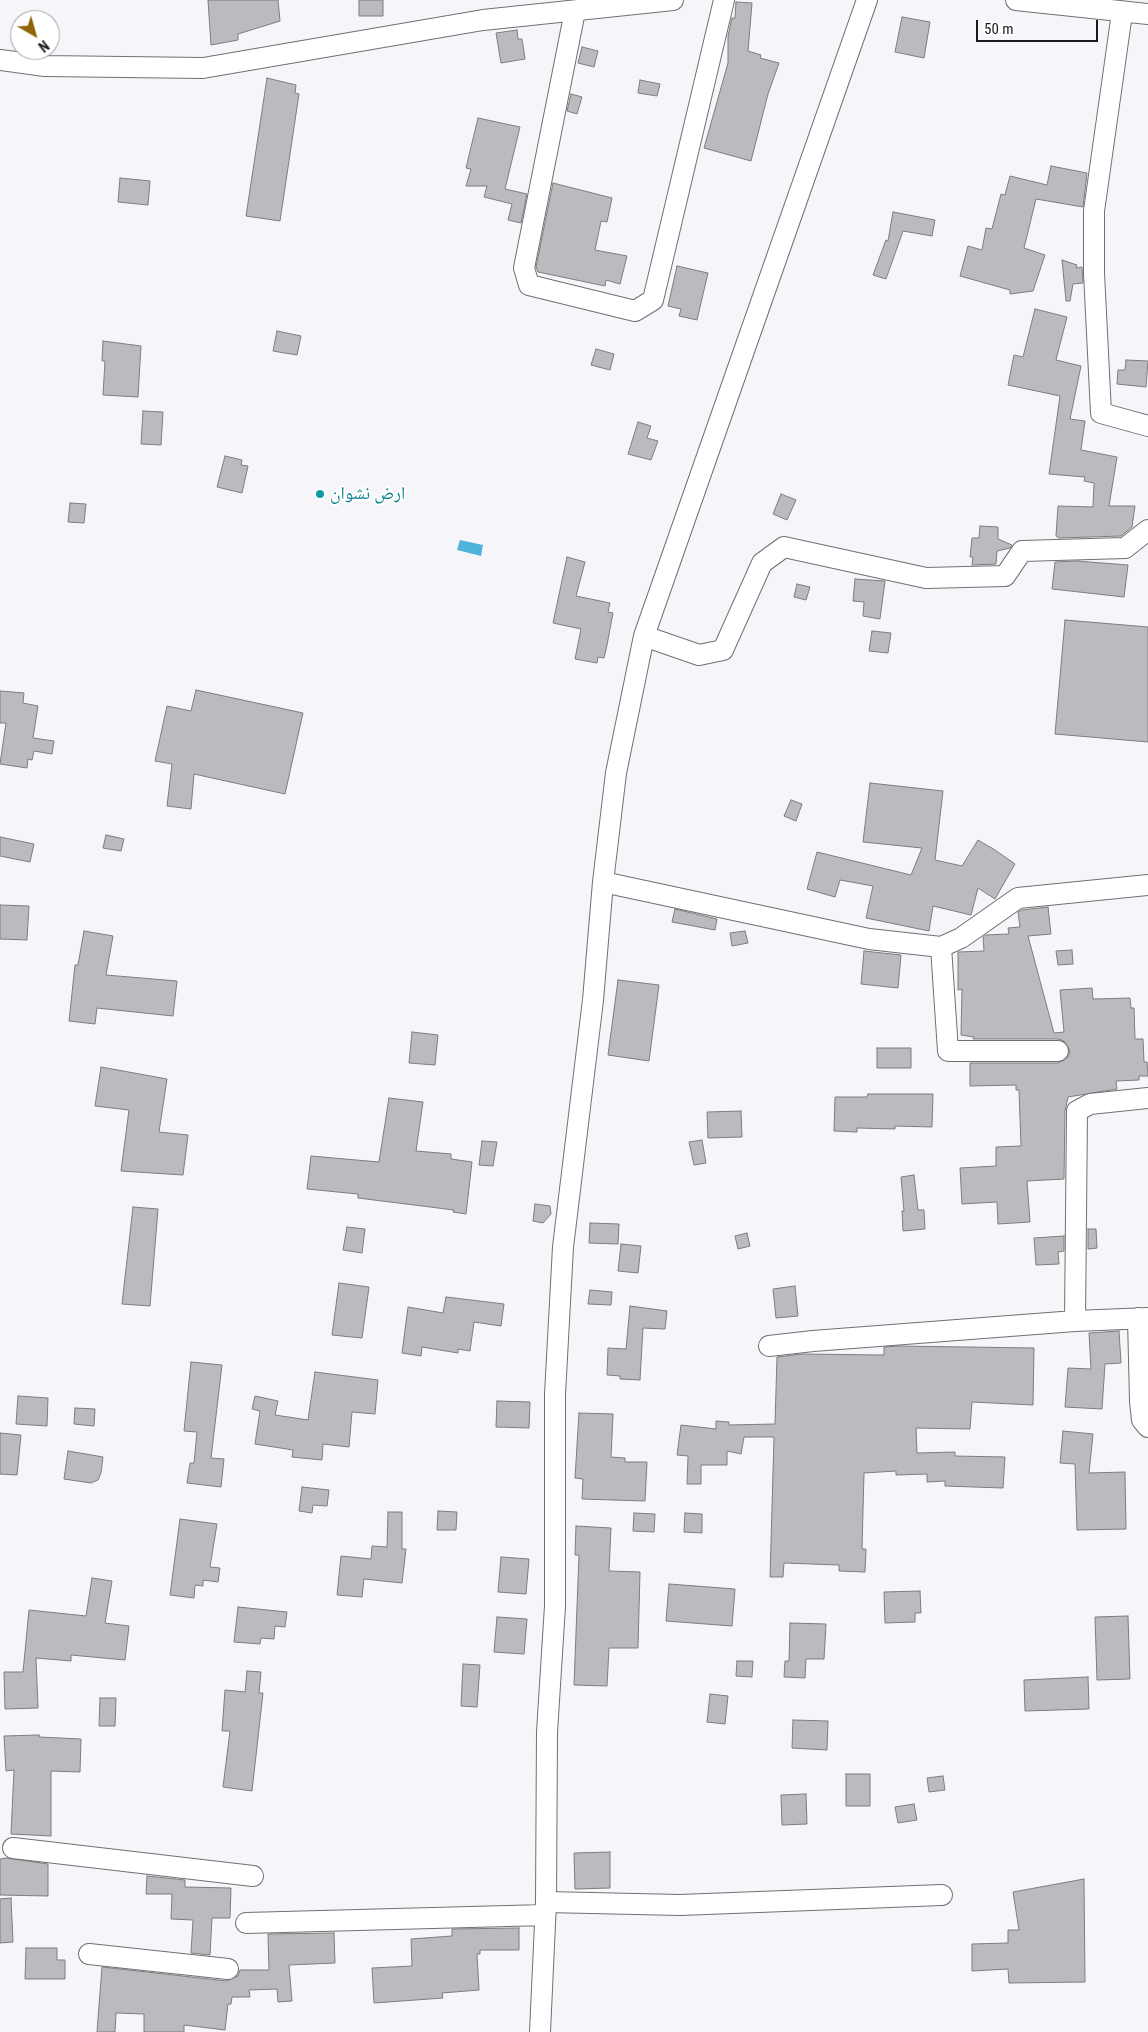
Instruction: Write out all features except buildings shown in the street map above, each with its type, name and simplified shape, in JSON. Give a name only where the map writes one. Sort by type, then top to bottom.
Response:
[{"type":"street","points":[[0,60],[45,66],[203,68],[483,20],[673,0]]},
{"type":"street","points":[[575,11],[524,268],[529,285],[635,311],[653,300],[724,0]]},
{"type":"street","points":[[540,2032],[546,1908],[547,1732],[554,1606],[556,1394],[563,1247],[593,1000],[603,882],[616,773],[644,636],[867,0]]},
{"type":"street","points":[[1016,0],[1122,13],[1148,14]]},
{"type":"street","points":[[1122,13],[1094,211],[1094,273],[1101,413],[1148,426]]},
{"type":"street","points":[[644,636],[699,655],[723,650],[762,563],[784,547],[926,578],[1005,576],[1022,551],[1125,548],[1148,530]]},
{"type":"street","points":[[603,882],[869,939],[941,948],[961,938],[1018,898],[1148,885]]},
{"type":"street","points":[[941,948],[948,1051],[1058,1051]]},
{"type":"street","points":[[1075,1321],[1077,1111],[1090,1104],[1148,1098]]},
{"type":"street","points":[[769,1346],[1075,1321],[1143,1318],[1140,1402],[1142,1420],[1148,1427]]},
{"type":"street","points":[[13,1848],[253,1876]]},
{"type":"street","points":[[246,1923],[546,1908],[680,1905],[942,1894]]},
{"type":"street","points":[[89,1954],[228,1969]]},
{"type":"water","points":[[460,540],[483,545],[481,556],[457,550]]},
{"type":"place","name":"ارض نشوان","points":[[320,494]]}]
